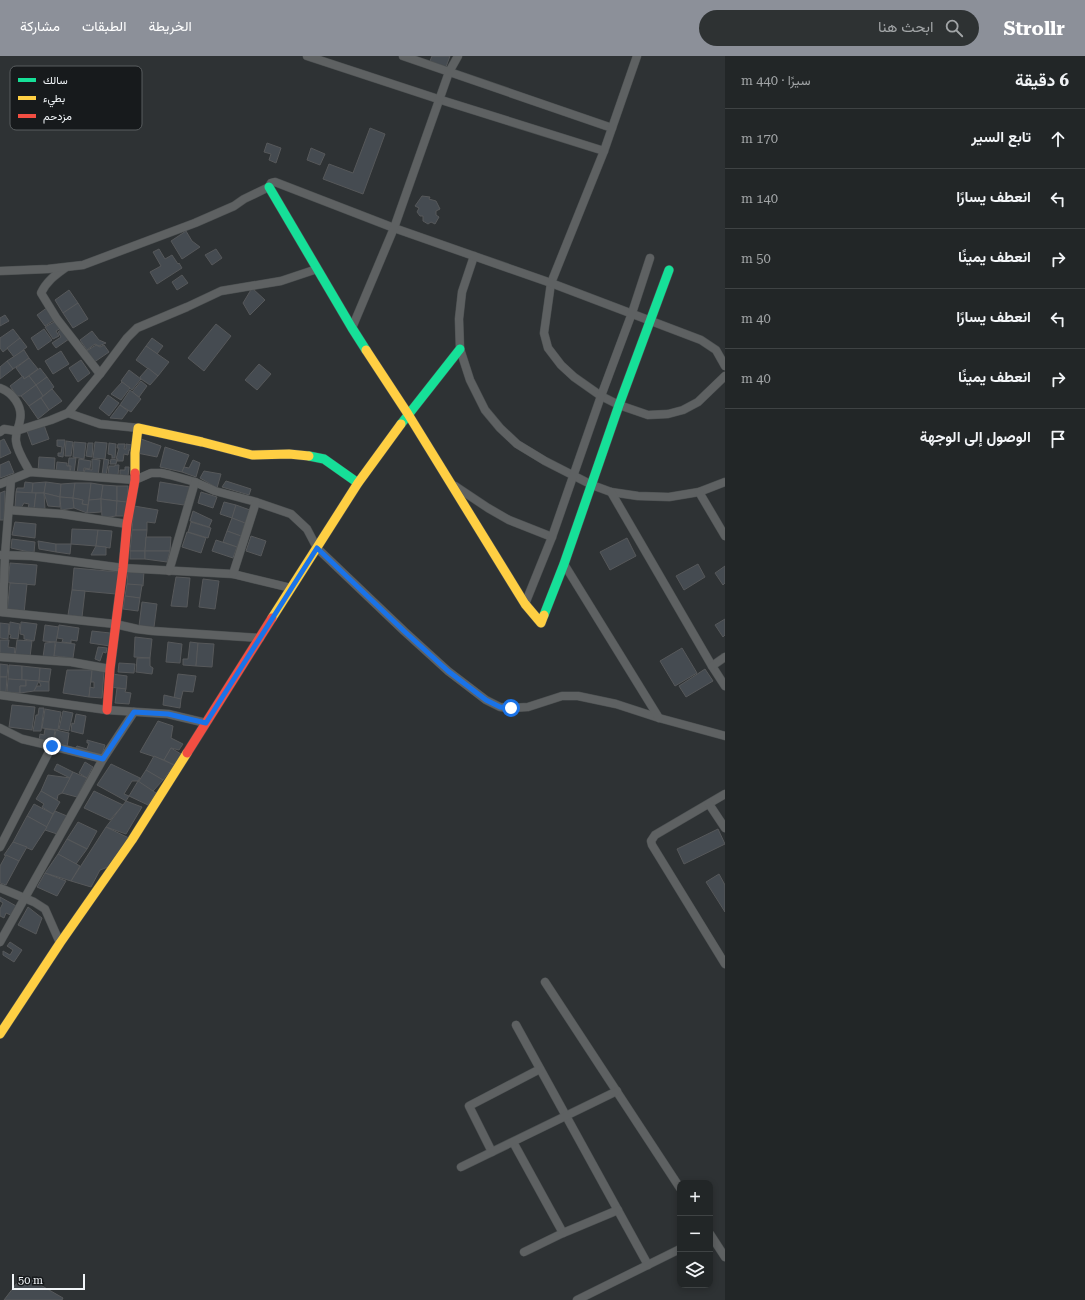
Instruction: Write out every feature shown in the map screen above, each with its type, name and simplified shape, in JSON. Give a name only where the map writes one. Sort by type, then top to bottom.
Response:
[{"type":"street","points":[[307,56],[438,100],[604,151]]},
{"type":"street","points":[[403,56],[612,128]]},
{"type":"street","points":[[352,328],[394,228],[438,100],[449,72],[458,56]]},
{"type":"street","points":[[637,56],[604,151],[551,283],[544,332],[548,348],[561,365],[574,377],[601,396],[619,405],[648,415],[668,414],[683,410],[698,402],[725,376]]},
{"type":"street","points":[[0,271],[66,268],[83,265],[194,223],[234,206],[244,199],[269,187],[271,183],[275,182],[394,228],[551,283],[701,340],[716,350],[725,366]]},
{"type":"street","points":[[269,187],[352,328],[408,414],[526,604],[539,622],[542,622],[564,564],[619,405],[669,270]]},
{"type":"street","points":[[474,256],[462,292],[459,319],[460,350],[470,380],[485,410],[500,428],[517,444],[592,486],[611,492],[638,496],[669,497],[699,492],[725,482]]},
{"type":"street","points":[[526,604],[552,537],[601,396],[632,313],[650,258]]},
{"type":"street","points":[[66,268],[52,277],[41,293],[57,319],[100,374]]},
{"type":"street","points":[[0,432],[4,430],[16,431],[68,413],[127,338],[137,328],[221,291],[280,281],[317,269]]},
{"type":"street","points":[[0,1034],[60,942],[132,840],[358,483],[408,414],[460,350]]},
{"type":"street","points":[[0,388],[13,397],[18,404],[21,419],[16,431],[16,443],[30,472]]},
{"type":"street","points":[[68,413],[100,424],[138,428],[252,455],[290,454],[324,459],[358,483]]},
{"type":"street","points":[[107,710],[110,669],[127,524],[135,480],[135,453],[138,428]]},
{"type":"street","points":[[0,484],[30,472],[135,480],[151,473],[161,473],[195,482],[215,490],[291,514],[307,529],[317,548],[448,671],[486,700],[500,707],[511,708],[528,707],[562,696],[578,696],[616,704],[659,718],[725,736]]},
{"type":"street","points":[[11,480],[3,555],[2,612],[115,624],[153,631],[260,638]]},
{"type":"street","points":[[169,570],[195,482]]},
{"type":"street","points":[[452,484],[488,508],[510,520],[552,537]]},
{"type":"street","points":[[611,492],[725,686]]},
{"type":"street","points":[[699,492],[725,536]]},
{"type":"street","points":[[233,574],[256,502]]},
{"type":"street","points":[[9,510],[62,514],[127,524]]},
{"type":"street","points":[[3,555],[32,556],[123,568],[233,574],[291,588]]},
{"type":"street","points":[[564,564],[659,718]]},
{"type":"street","points":[[0,657],[71,662],[110,669]]},
{"type":"street","points":[[712,666],[725,657]]},
{"type":"street","points":[[0,695],[107,710],[168,714],[206,723]]},
{"type":"street","points":[[0,942],[103,759],[134,712]]},
{"type":"street","points":[[0,728],[22,739],[103,759]]},
{"type":"street","points":[[0,847],[52,746]]},
{"type":"street","points":[[725,794],[654,836],[651,841],[652,845],[725,964]]},
{"type":"street","points":[[709,804],[725,828]]},
{"type":"street","points":[[0,888],[41,905],[45,909],[60,942]]},
{"type":"street","points":[[545,982],[677,1183]]},
{"type":"street","points":[[516,1025],[648,1265]]},
{"type":"street","points":[[492,1152],[469,1106],[540,1069]]},
{"type":"street","points":[[461,1167],[617,1091]]},
{"type":"street","points":[[513,1142],[562,1233]]},
{"type":"street","points":[[524,1252],[562,1233],[618,1210]]},
{"type":"street","points":[[713,1239],[725,1257]]},
{"type":"street","points":[[582,1299],[677,1250]]},
{"type":"building","points":[[432,56],[450,56],[446,67],[430,61]]},
{"type":"building","points":[[370,128],[385,134],[363,194],[323,179],[329,164],[353,173]]},
{"type":"building","points":[[267,143],[281,148],[276,163],[269,160],[271,154],[264,152]]},
{"type":"building","points":[[311,148],[325,154],[320,165],[307,160]]},
{"type":"building","points":[[422,196],[430,197],[429,199],[436,201],[440,209],[436,211],[436,215],[439,217],[435,224],[431,222],[428,224],[423,221],[423,216],[420,216],[417,212],[419,208],[415,206]]},
{"type":"building","points":[[186,231],[192,241],[200,247],[182,259],[171,241]]},
{"type":"building","points":[[159,249],[165,259],[172,255],[182,268],[157,284],[150,272],[161,266],[153,252]]},
{"type":"building","points":[[216,249],[222,258],[212,265],[205,255]]},
{"type":"building","points":[[182,275],[188,283],[177,290],[172,282]]},
{"type":"building","points":[[252,288],[265,300],[250,315],[243,303]]},
{"type":"building","points":[[69,290],[78,303],[63,313],[55,300]]},
{"type":"building","points":[[78,303],[88,319],[73,328],[63,313]]},
{"type":"building","points":[[48,307],[56,319],[45,326],[37,315]]},
{"type":"building","points":[[5,315],[9,321],[0,326],[0,318]]},
{"type":"building","points":[[56,321],[61,328],[56,331],[59,336],[53,339],[45,327]]},
{"type":"building","points":[[216,324],[231,336],[204,371],[188,358]]},
{"type":"building","points":[[13,329],[20,338],[3,352],[0,348],[0,338]]},
{"type":"building","points":[[44,329],[52,340],[38,350],[31,338]]},
{"type":"building","points":[[62,329],[69,339],[56,348],[52,343],[61,337],[58,332]]},
{"type":"building","points":[[92,331],[99,340],[106,343],[99,346],[95,344],[87,350],[80,340]]},
{"type":"building","points":[[20,338],[27,347],[14,357],[7,348]]},
{"type":"building","points":[[152,338],[163,346],[157,354],[146,346]]},
{"type":"building","points":[[96,345],[100,347],[104,345],[109,352],[93,363],[85,352]]},
{"type":"building","points":[[146,346],[169,362],[158,376],[136,360]]},
{"type":"building","points":[[24,350],[29,358],[13,369],[7,361]]},
{"type":"building","points":[[61,351],[69,364],[53,374],[45,361]]},
{"type":"building","points":[[29,358],[38,369],[24,379],[16,368]]},
{"type":"building","points":[[81,360],[90,373],[78,382],[69,368]]},
{"type":"building","points":[[7,361],[13,369],[0,379],[0,367]]},
{"type":"building","points":[[259,364],[271,374],[257,390],[245,380]]},
{"type":"building","points":[[40,368],[47,377],[36,385],[29,376]]},
{"type":"building","points":[[148,368],[158,376],[150,385],[140,377]]},
{"type":"building","points":[[129,370],[141,379],[132,390],[121,381]]},
{"type":"building","points":[[23,376],[24,379],[29,376],[36,385],[21,396],[17,396],[10,386]]},
{"type":"building","points":[[47,377],[54,387],[43,396],[36,385]]},
{"type":"building","points":[[141,381],[147,386],[139,397],[132,392]]},
{"type":"building","points":[[122,382],[130,388],[121,400],[111,394]]},
{"type":"building","points":[[36,385],[43,396],[29,406],[21,396]]},
{"type":"building","points":[[52,389],[62,401],[49,410],[41,398]]},
{"type":"building","points":[[130,390],[141,399],[131,412],[120,405]]},
{"type":"building","points":[[108,395],[119,403],[109,416],[99,408]]},
{"type":"building","points":[[41,398],[49,410],[38,419],[29,406]]},
{"type":"building","points":[[120,405],[128,411],[122,419],[110,418]]},
{"type":"building","points":[[44,425],[49,439],[32,445],[27,431]]},
{"type":"building","points":[[4,439],[11,453],[0,458],[0,441]]},
{"type":"building","points":[[141,439],[161,446],[157,457],[137,453]]},
{"type":"building","points":[[57,440],[65,440],[63,457],[58,456],[58,453],[61,453],[62,447],[57,446]]},
{"type":"building","points":[[66,441],[73,442],[71,456],[65,456]]},
{"type":"building","points":[[74,442],[86,443],[84,459],[73,457]]},
{"type":"building","points":[[95,442],[107,443],[105,459],[93,458]]},
{"type":"building","points":[[88,443],[93,443],[92,457],[86,456]]},
{"type":"building","points":[[109,443],[116,444],[115,458],[112,458],[112,455],[108,454]]},
{"type":"building","points":[[118,444],[125,444],[124,449],[126,449],[126,444],[132,445],[128,455],[124,454],[123,461],[117,461],[118,459],[116,459],[119,448],[117,448]]},
{"type":"building","points":[[165,447],[189,455],[182,472],[160,467]]},
{"type":"building","points":[[39,457],[55,458],[54,473],[38,472]]},
{"type":"building","points":[[69,458],[76,458],[74,473],[70,473],[71,466],[68,466]]},
{"type":"building","points":[[79,459],[91,461],[90,469],[84,468],[83,474],[77,473]]},
{"type":"building","points":[[92,459],[100,460],[98,476],[84,474],[85,469],[92,470]]},
{"type":"building","points":[[104,459],[109,460],[106,475],[102,475]]},
{"type":"building","points":[[111,459],[117,460],[116,464],[110,464]]},
{"type":"building","points":[[193,460],[200,463],[196,477],[182,472],[184,467],[189,468]]},
{"type":"building","points":[[9,461],[14,473],[0,478],[0,465]]},
{"type":"building","points":[[57,462],[67,463],[67,466],[70,466],[70,471],[56,472]]},
{"type":"building","points":[[119,465],[118,475],[108,474],[109,466]]},
{"type":"building","points":[[125,467],[129,467],[128,476],[120,475],[120,470],[125,470]]},
{"type":"building","points":[[204,471],[221,474],[217,488],[200,478]]},
{"type":"building","points":[[226,481],[251,489],[249,495],[222,487]]},
{"type":"building","points":[[25,482],[33,483],[32,493],[16,492],[17,488],[24,488]]},
{"type":"building","points":[[46,482],[44,493],[32,493],[33,483]]},
{"type":"building","points":[[46,482],[61,484],[60,497],[44,493]]},
{"type":"building","points":[[160,482],[190,487],[184,505],[157,501]]},
{"type":"building","points":[[75,483],[73,498],[60,497],[61,484]]},
{"type":"building","points":[[75,483],[91,483],[88,505],[82,504],[83,500],[73,498]]},
{"type":"building","points":[[91,483],[103,485],[101,499],[89,500]]},
{"type":"building","points":[[103,485],[117,486],[117,501],[101,499]]},
{"type":"building","points":[[117,486],[128,486],[127,502],[117,501]]},
{"type":"building","points":[[5,491],[4,520],[0,520],[0,493]]},
{"type":"building","points":[[16,492],[36,493],[34,509],[28,508],[29,504],[24,503],[21,508],[15,507]]},
{"type":"building","points":[[201,492],[217,497],[213,508],[198,503]]},
{"type":"building","points":[[36,493],[44,493],[45,509],[34,509]]},
{"type":"building","points":[[44,493],[60,497],[60,507],[48,506]]},
{"type":"building","points":[[60,497],[73,498],[74,508],[61,510]]},
{"type":"building","points":[[73,498],[83,500],[82,504],[88,505],[87,513],[74,508]]},
{"type":"building","points":[[101,499],[101,512],[87,513],[89,500]]},
{"type":"building","points":[[101,499],[117,501],[116,516],[102,518]]},
{"type":"building","points":[[117,501],[127,502],[125,516],[116,516]]},
{"type":"building","points":[[224,502],[236,505],[232,518],[220,514]]},
{"type":"building","points":[[236,505],[250,510],[245,523],[232,518]]},
{"type":"building","points":[[134,506],[158,510],[155,523],[147,522],[147,530],[132,530]]},
{"type":"building","points":[[193,511],[212,520],[209,527],[190,521]]},
{"type":"building","points":[[232,518],[245,523],[241,536],[227,531]]},
{"type":"building","points":[[15,522],[36,524],[35,538],[12,535]]},
{"type":"building","points":[[191,522],[211,528],[208,538],[188,532]]},
{"type":"building","points":[[72,529],[98,530],[96,546],[71,544]]},
{"type":"building","points":[[98,530],[112,531],[110,548],[96,546]]},
{"type":"building","points":[[132,530],[147,530],[145,551],[130,551]]},
{"type":"building","points":[[227,531],[241,536],[237,547],[223,542]]},
{"type":"building","points":[[187,532],[206,538],[201,553],[182,547]]},
{"type":"building","points":[[251,536],[266,541],[261,556],[246,551]]},
{"type":"building","points":[[146,537],[171,537],[170,551],[145,551]]},
{"type":"building","points":[[627,538],[636,556],[610,570],[600,552]]},
{"type":"building","points":[[12,539],[35,542],[34,553],[11,548]]},
{"type":"building","points":[[216,540],[237,547],[233,558],[212,551]]},
{"type":"building","points":[[38,541],[56,544],[56,552],[39,549]]},
{"type":"building","points":[[56,544],[71,544],[70,554],[56,552]]},
{"type":"building","points":[[96,546],[106,547],[106,555],[91,555]]},
{"type":"building","points":[[130,551],[145,551],[145,559],[130,559]]},
{"type":"building","points":[[145,551],[170,551],[167,562],[145,559]]},
{"type":"building","points":[[10,563],[37,565],[35,585],[8,582]]},
{"type":"building","points":[[698,564],[705,577],[684,590],[676,576]]},
{"type":"building","points":[[725,566],[725,583],[723,585],[715,573]]},
{"type":"building","points":[[74,568],[119,572],[116,594],[72,590]]},
{"type":"building","points":[[128,570],[144,571],[143,586],[127,584]]},
{"type":"building","points":[[176,577],[190,578],[187,607],[171,606]]},
{"type":"building","points":[[203,579],[219,581],[215,609],[199,607]]},
{"type":"building","points":[[10,583],[27,584],[24,613],[7,612]]},
{"type":"building","points":[[127,584],[142,585],[140,598],[125,596]]},
{"type":"building","points":[[72,590],[85,591],[82,617],[68,615]]},
{"type":"building","points":[[125,596],[140,598],[138,611],[123,609]]},
{"type":"building","points":[[142,602],[157,604],[154,627],[139,626]]},
{"type":"building","points":[[725,619],[725,635],[723,637],[715,625]]},
{"type":"building","points":[[10,622],[20,624],[18,639],[10,638]]},
{"type":"building","points":[[21,622],[37,624],[34,641],[24,639],[24,635],[20,634]]},
{"type":"building","points":[[0,623],[9,624],[8,639],[0,638]]},
{"type":"building","points":[[45,625],[59,627],[56,642],[43,641]]},
{"type":"building","points":[[59,625],[79,628],[77,641],[71,640],[71,643],[62,642],[63,639],[57,638]]},
{"type":"building","points":[[92,631],[110,633],[110,646],[90,643]]},
{"type":"building","points":[[135,637],[152,639],[150,658],[134,657]]},
{"type":"building","points":[[0,640],[9,640],[8,647],[15,648],[14,656],[0,655]]},
{"type":"building","points":[[17,640],[32,641],[30,657],[15,656]]},
{"type":"building","points":[[55,642],[54,658],[43,657],[45,643]]},
{"type":"building","points":[[56,642],[75,644],[73,658],[54,656]]},
{"type":"building","points":[[168,642],[182,644],[180,663],[166,662]]},
{"type":"building","points":[[190,642],[198,643],[196,666],[183,665],[183,659],[188,659]]},
{"type":"building","points":[[198,643],[214,644],[212,667],[196,666]]},
{"type":"building","points":[[98,647],[107,648],[106,653],[103,652],[100,661],[95,659]]},
{"type":"building","points":[[682,648],[697,673],[675,686],[660,661]]},
{"type":"building","points":[[137,658],[150,658],[150,666],[153,668],[152,674],[136,672]]},
{"type":"building","points":[[119,663],[135,664],[134,673],[118,672]]},
{"type":"building","points":[[0,664],[8,665],[7,677],[0,677]]},
{"type":"building","points":[[9,665],[22,666],[22,680],[8,679]]},
{"type":"building","points":[[22,666],[40,668],[39,681],[22,680]]},
{"type":"building","points":[[40,668],[51,669],[49,682],[39,681]]},
{"type":"building","points":[[705,669],[713,681],[686,697],[679,686]]},
{"type":"building","points":[[67,670],[92,670],[89,697],[63,693]]},
{"type":"building","points":[[92,670],[104,671],[102,698],[89,697],[90,687],[94,688],[94,682],[91,682]]},
{"type":"building","points":[[112,674],[127,676],[126,689],[110,687]]},
{"type":"building","points":[[178,674],[196,676],[193,692],[183,691],[181,699],[174,698]]},
{"type":"building","points":[[0,677],[7,677],[6,692],[0,692]]},
{"type":"building","points":[[8,679],[26,680],[26,686],[20,686],[20,693],[7,692]]},
{"type":"building","points":[[26,680],[39,681],[34,691],[20,693],[20,686],[26,686]]},
{"type":"building","points":[[39,681],[49,682],[49,691],[34,691],[37,686],[41,686]]},
{"type":"building","points":[[117,688],[126,689],[125,692],[131,693],[129,704],[115,703]]},
{"type":"building","points":[[164,695],[181,699],[180,708],[163,705]]},
{"type":"building","points":[[12,705],[35,707],[32,730],[9,727]]},
{"type":"building","points":[[39,708],[44,708],[41,731],[33,731],[36,715],[38,715]]},
{"type":"building","points":[[45,709],[61,712],[58,730],[42,728]]},
{"type":"building","points":[[63,711],[73,713],[69,731],[59,729]]},
{"type":"building","points":[[76,714],[86,716],[83,734],[71,731],[72,723],[74,724]]},
{"type":"building","points":[[158,721],[173,726],[171,738],[183,744],[179,750],[171,748],[164,760],[140,752]]},
{"type":"building","points":[[45,729],[55,730],[53,744],[39,741],[40,734],[44,735]]},
{"type":"building","points":[[56,730],[69,733],[67,747],[53,745]]},
{"type":"building","points":[[87,740],[105,745],[101,757],[75,749],[77,746],[87,749],[89,743],[87,743]]},
{"type":"building","points":[[171,748],[181,754],[174,765],[164,760]]},
{"type":"building","points":[[154,756],[174,765],[163,780],[146,770]]},
{"type":"building","points":[[85,762],[93,767],[87,778],[79,773]]},
{"type":"building","points":[[57,764],[73,772],[70,778],[54,770]]},
{"type":"building","points":[[111,764],[140,778],[138,781],[132,781],[124,794],[129,796],[126,801],[97,785]]},
{"type":"building","points":[[146,770],[163,780],[153,791],[137,784]]},
{"type":"building","points":[[73,772],[87,778],[77,797],[62,793]]},
{"type":"building","points":[[48,775],[70,778],[62,793],[58,795],[57,800],[41,791]]},
{"type":"building","points":[[138,781],[156,793],[148,805],[129,796]]},
{"type":"building","points":[[41,791],[60,802],[53,814],[42,807],[44,804],[36,799]]},
{"type":"building","points":[[94,791],[123,805],[110,820],[84,808]]},
{"type":"building","points":[[126,801],[142,807],[126,834],[106,827]]},
{"type":"building","points":[[34,804],[53,814],[47,827],[27,816]]},
{"type":"building","points":[[55,811],[67,816],[57,834],[45,830]]},
{"type":"building","points":[[27,816],[47,827],[32,850],[13,842]]},
{"type":"building","points":[[78,822],[97,831],[87,849],[67,839]]},
{"type":"building","points":[[106,827],[131,839],[108,867],[100,870],[91,887],[71,881]]},
{"type":"building","points":[[718,829],[725,844],[684,864],[677,849]]},
{"type":"building","points":[[67,839],[87,849],[76,864],[58,854]]},
{"type":"building","points":[[13,842],[27,847],[19,861],[4,855]]},
{"type":"building","points":[[58,854],[80,866],[71,881],[45,873]]},
{"type":"building","points":[[6,855],[19,861],[6,885],[0,883],[0,866]]},
{"type":"building","points":[[45,873],[66,881],[57,896],[37,887]]},
{"type":"building","points":[[719,874],[725,885],[725,912],[706,882]]},
{"type":"building","points":[[0,897],[18,907],[13,916],[6,913],[4,918],[0,916],[0,909],[3,903],[0,901]]},
{"type":"building","points":[[28,907],[42,918],[36,934],[18,925]]},
{"type":"building","points":[[10,942],[22,950],[14,962],[3,955],[3,951],[10,955],[13,950],[7,946]]},
{"type":"building","points":[[23,1275],[63,1298],[62,1300],[4,1300]]},
{"type":"traffic: fast","points":[[269,187],[366,350]]},
{"type":"traffic: fast","points":[[544,615],[564,564],[619,405],[669,270]]},
{"type":"traffic: fast","points":[[401,424],[460,349]]},
{"type":"traffic: fast","points":[[309,456],[324,459],[358,483]]},
{"type":"traffic: slow","points":[[366,350],[408,414],[525,604],[541,623],[544,615]]},
{"type":"traffic: slow","points":[[272,618],[358,483],[401,424]]},
{"type":"traffic: slow","points":[[135,473],[135,453],[138,428],[252,455],[289,454],[309,456]]},
{"type":"traffic: slow","points":[[0,1034],[60,943],[132,840],[187,753]]},
{"type":"traffic: jam","points":[[107,710],[110,669],[127,524],[135,473]]},
{"type":"traffic: jam","points":[[187,753],[272,618]]},
{"type":"route","points":[[52,746],[103,759],[134,712],[168,714],[206,723],[317,548],[448,671],[486,700],[500,707],[511,708]]}]
